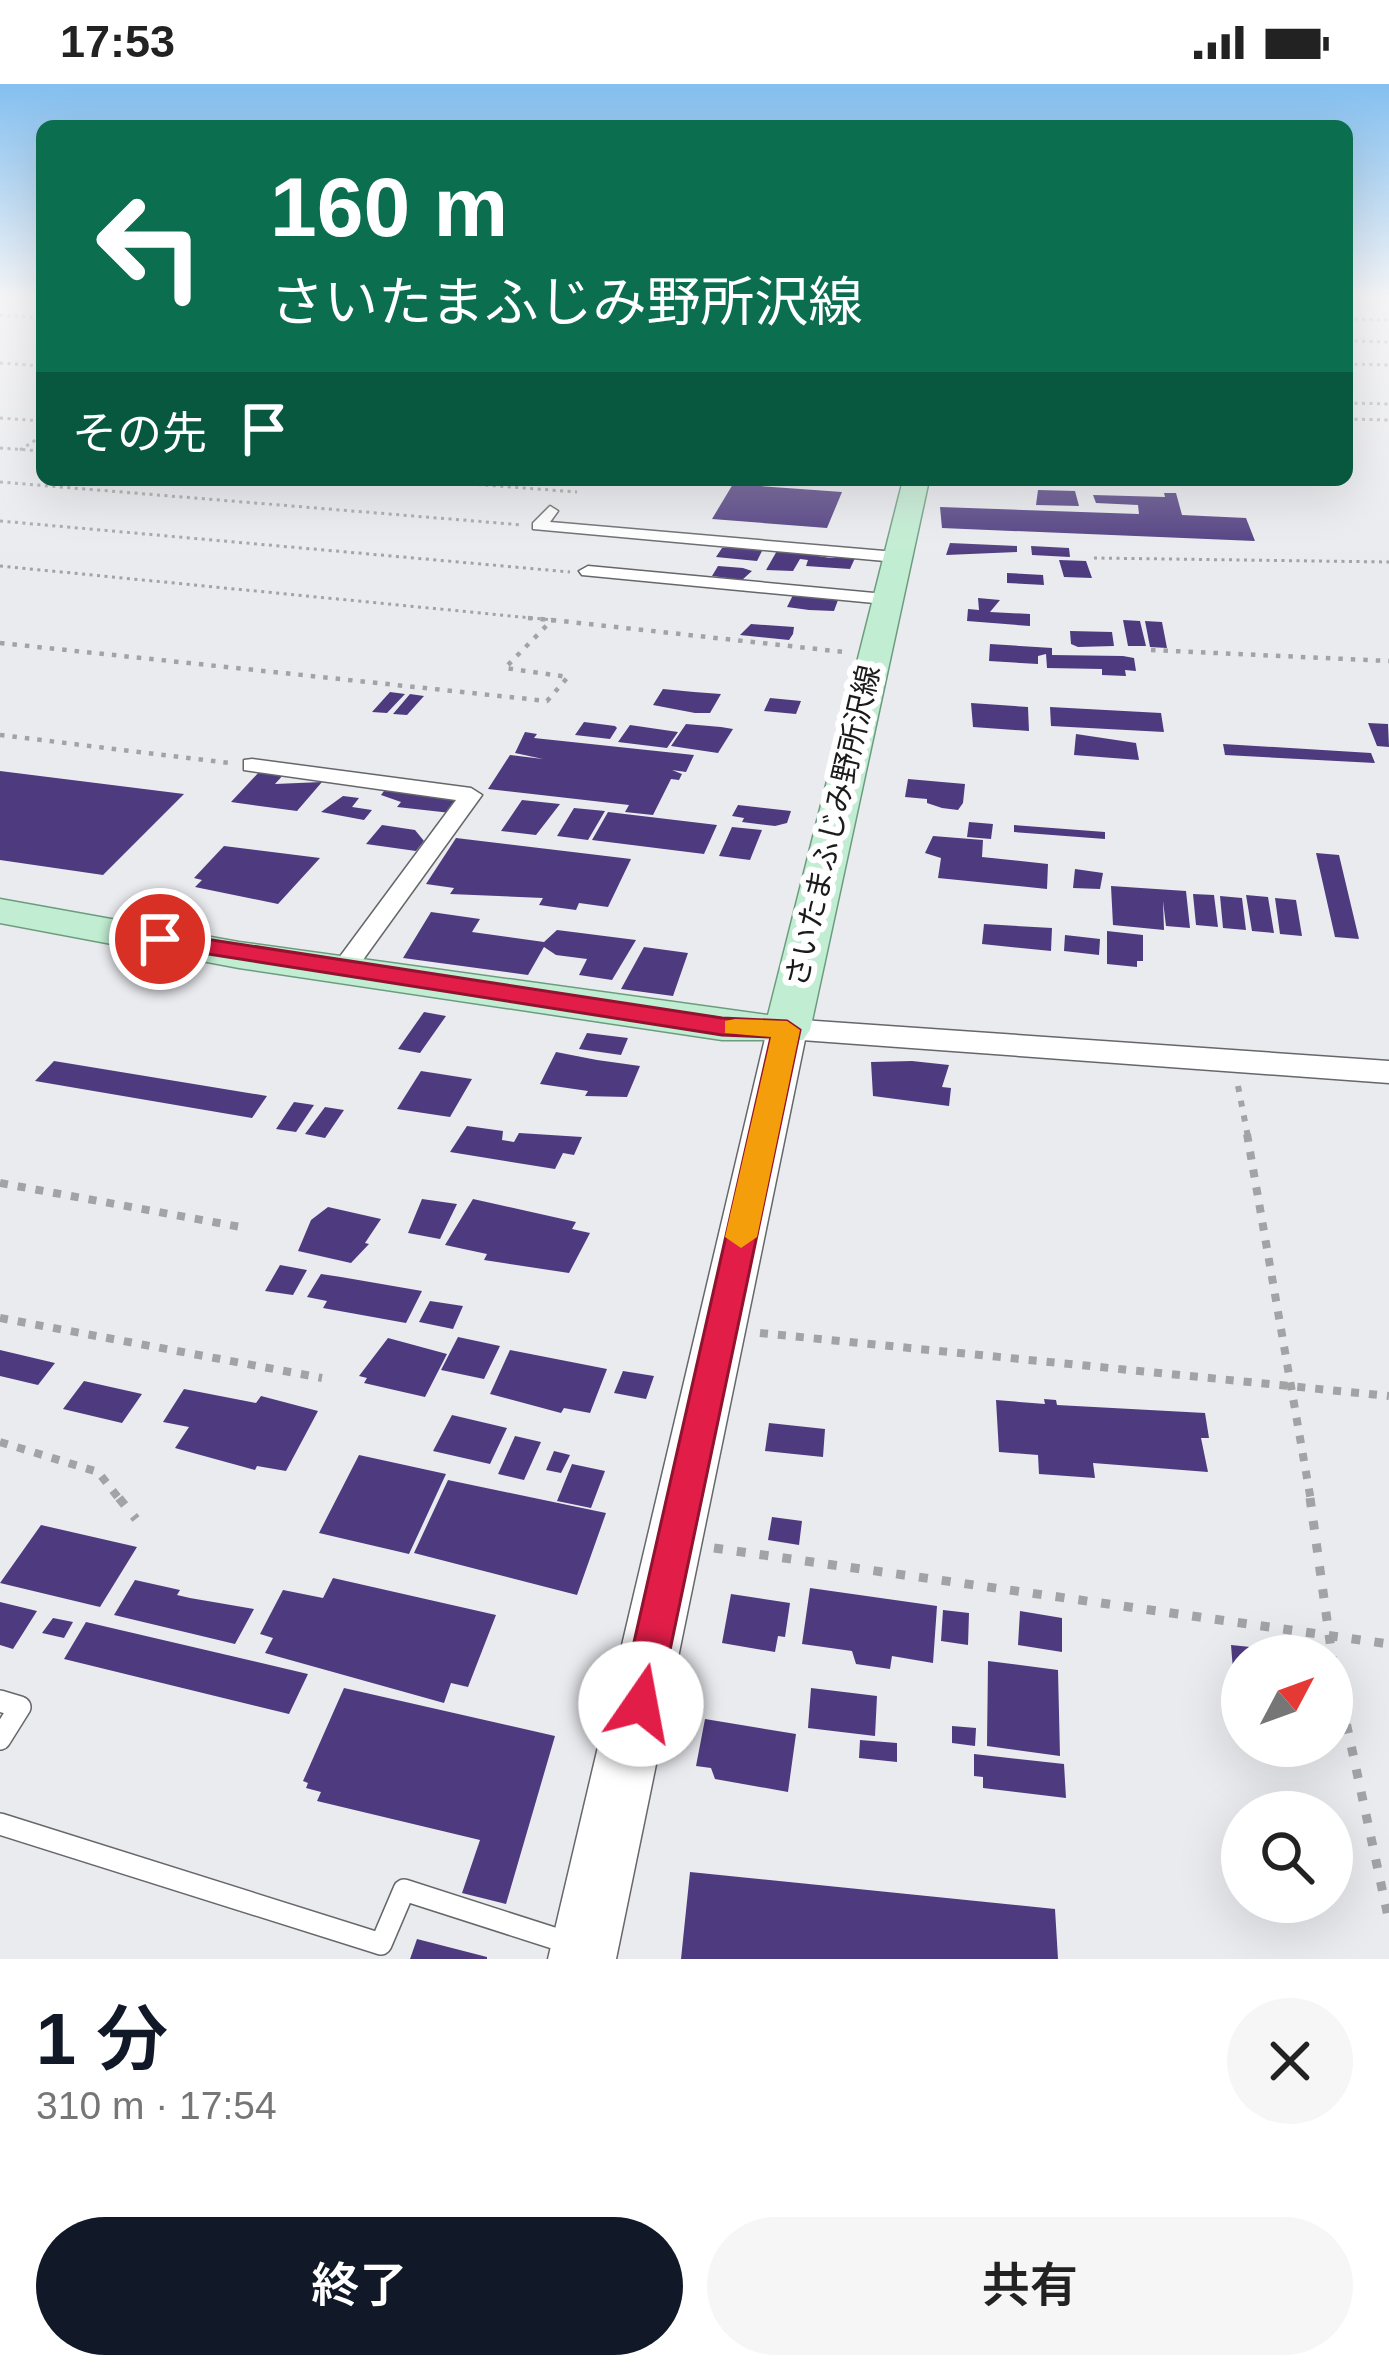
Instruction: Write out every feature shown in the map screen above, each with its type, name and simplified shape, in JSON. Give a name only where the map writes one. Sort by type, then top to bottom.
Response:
[{"type":"main road","name":"さいたまふじみ野所沢線","points":[[0,911],[343,970],[722,1026],[787,1030],[884,599],[914,486]]},
{"type":"main road","points":[[584,1953],[787,1030]]},
{"type":"street","points":[[545,518],[896,557]]},
{"type":"street","points":[[588,571],[884,599]]},
{"type":"street","points":[[251,765],[471,795],[343,970]]},
{"type":"street","points":[[787,1030],[1389,1072]]},
{"type":"lane","points":[[0,1701],[20,1707],[0,1739]]},
{"type":"lane","points":[[0,1824],[381,1944],[404,1890],[584,1953]]},
{"type":"path","points":[[1353,403],[1389,404]]},
{"type":"path","points":[[0,418],[36,421]]},
{"type":"path","points":[[1353,419],[1389,420]]},
{"type":"path","points":[[20,450],[36,440]]},
{"type":"path","points":[[0,448],[36,451]]},
{"type":"path","points":[[0,482],[36,484]]},
{"type":"path","points":[[61,486],[545,518]]},
{"type":"path","points":[[491,486],[577,493]]},
{"type":"path","points":[[0,521],[588,571]]},
{"type":"path","points":[[1094,558],[1389,562]]},
{"type":"path","points":[[0,566],[872,655]]},
{"type":"path","points":[[0,643],[547,701],[568,677],[506,668],[552,620]]},
{"type":"path","points":[[1151,650],[1389,661]]},
{"type":"path","points":[[0,735],[251,765]]},
{"type":"path","points":[[1234,1060],[1295,1387],[1328,1635]]},
{"type":"path","points":[[0,1183],[246,1228]]},
{"type":"path","points":[[0,1318],[322,1378]]},
{"type":"path","points":[[721,1329],[1389,1396]]},
{"type":"path","points":[[0,1442],[98,1472],[136,1519]]},
{"type":"path","points":[[675,1542],[1308,1635]]},
{"type":"path","points":[[1353,1640],[1389,1644]]},
{"type":"path","points":[[1353,1754],[1389,1921]]},
{"type":"building","points":[[732,486],[842,492],[827,528],[712,519]]},
{"type":"building","points":[[1038,490],[1075,491],[1079,506],[1036,505]]},
{"type":"building","points":[[1164,493],[1176,493],[1182,515],[1246,518],[1255,541],[942,528],[940,507],[1139,514],[1138,505],[1096,503],[1093,495],[1165,497]]},
{"type":"building","points":[[950,543],[1017,546],[1017,552],[946,555]]},
{"type":"building","points":[[1031,546],[1069,548],[1070,557],[1032,555]]},
{"type":"building","points":[[722,548],[762,551],[757,561],[716,557]]},
{"type":"building","points":[[778,549],[855,558],[850,569],[806,566],[808,560],[800,559],[793,571],[766,570]]},
{"type":"building","points":[[1059,560],[1086,561],[1092,578],[1064,577]]},
{"type":"building","points":[[718,566],[752,571],[742,580],[712,576]]},
{"type":"building","points":[[1007,573],[1043,575],[1044,585],[1007,583]]},
{"type":"building","points":[[793,595],[838,600],[834,611],[787,607]]},
{"type":"building","points":[[978,598],[1000,600],[990,612],[1030,614],[1030,626],[967,621],[968,609],[979,610]]},
{"type":"building","points":[[1123,620],[1140,621],[1146,646],[1128,646]]},
{"type":"building","points":[[1145,621],[1162,622],[1167,648],[1150,647]]},
{"type":"building","points":[[751,624],[794,627],[793,634],[789,640],[740,635]]},
{"type":"building","points":[[1070,631],[1112,632],[1114,646],[1078,647],[1071,644]]},
{"type":"building","points":[[990,644],[1052,648],[1052,655],[1134,658],[1136,671],[1125,670],[1126,676],[1102,675],[1102,669],[1047,668],[1046,654],[1038,656],[1038,664],[989,661]]},
{"type":"building","points":[[663,689],[721,694],[710,713],[695,713],[653,705]]},
{"type":"building","points":[[390,692],[405,694],[387,713],[372,712]]},
{"type":"building","points":[[410,694],[424,696],[407,715],[393,714]]},
{"type":"building","points":[[770,698],[801,701],[796,714],[764,711]]},
{"type":"building","points":[[971,703],[1028,707],[1029,731],[973,727]]},
{"type":"building","points":[[1050,707],[1161,713],[1164,732],[1051,726]]},
{"type":"building","points":[[584,722],[617,728],[610,739],[575,735]]},
{"type":"building","points":[[1368,723],[1388,724],[1389,747],[1377,746]]},
{"type":"building","points":[[686,724],[733,729],[718,753],[671,746]]},
{"type":"building","points":[[630,725],[678,732],[667,748],[618,742]]},
{"type":"building","points":[[525,732],[537,734],[534,738],[694,755],[686,772],[672,770],[682,774],[679,780],[671,779],[653,815],[625,812],[629,805],[488,789],[510,755],[543,759],[515,753]]},
{"type":"building","points":[[1076,734],[1136,743],[1139,760],[1074,755]]},
{"type":"building","points":[[1223,744],[1371,753],[1375,763],[1225,755]]},
{"type":"building","points":[[0,771],[184,794],[103,875],[0,860]]},
{"type":"building","points":[[260,771],[284,774],[275,784],[322,782],[297,811],[231,802]]},
{"type":"building","points":[[908,779],[965,784],[963,803],[958,810],[905,797]]},
{"type":"building","points":[[387,787],[461,799],[451,813],[397,807],[401,802],[381,795]]},
{"type":"building","points":[[343,796],[359,798],[352,807],[372,810],[364,820],[321,812]]},
{"type":"building","points":[[522,800],[560,804],[536,835],[501,831]]},
{"type":"building","points":[[738,805],[791,811],[787,823],[775,826],[742,822],[744,818],[732,816]]},
{"type":"building","points":[[574,808],[605,811],[588,840],[557,836]]},
{"type":"building","points":[[608,812],[717,825],[704,854],[592,840]]},
{"type":"building","points":[[969,822],[993,824],[991,839],[967,837]]},
{"type":"building","points":[[382,825],[415,830],[424,841],[416,851],[366,844]]},
{"type":"building","points":[[1014,825],[1105,832],[1105,839],[1014,832]]},
{"type":"building","points":[[732,827],[762,830],[750,860],[719,856]]},
{"type":"building","points":[[933,836],[983,840],[982,857],[1048,864],[1047,889],[938,878],[941,858],[925,853]]},
{"type":"building","points":[[456,838],[631,859],[608,907],[579,903],[576,910],[539,905],[543,898],[450,894],[454,888],[426,884]]},
{"type":"building","points":[[224,846],[320,858],[278,904],[195,887],[202,880],[194,878]]},
{"type":"building","points":[[1316,853],[1339,855],[1359,939],[1335,937]]},
{"type":"building","points":[[1075,869],[1103,873],[1100,889],[1073,888]]},
{"type":"building","points":[[1111,886],[1186,891],[1190,928],[1166,926],[1163,901],[1164,930],[1113,925]]},
{"type":"building","points":[[1193,894],[1214,895],[1218,927],[1196,925]]},
{"type":"building","points":[[1246,895],[1268,897],[1274,933],[1252,931]]},
{"type":"building","points":[[1220,896],[1242,898],[1246,930],[1223,928]]},
{"type":"building","points":[[1275,898],[1296,900],[1302,936],[1280,934]]},
{"type":"building","points":[[431,912],[480,919],[472,932],[544,942],[557,930],[636,940],[612,980],[579,975],[587,959],[556,955],[544,947],[528,975],[403,958]]},
{"type":"building","points":[[984,924],[1052,928],[1051,951],[982,944]]},
{"type":"building","points":[[1107,931],[1143,935],[1143,961],[1137,961],[1137,967],[1107,964]]},
{"type":"building","points":[[1065,935],[1100,939],[1099,955],[1064,951]]},
{"type":"building","points":[[644,947],[688,953],[673,996],[621,989]]},
{"type":"building","points":[[424,1012],[446,1016],[420,1053],[398,1049]]},
{"type":"building","points":[[587,1033],[628,1038],[621,1055],[579,1049]]},
{"type":"building","points":[[556,1052],[640,1066],[627,1097],[585,1096],[588,1091],[540,1084]]},
{"type":"building","points":[[54,1061],[267,1096],[252,1118],[35,1081]]},
{"type":"building","points":[[871,1062],[949,1065],[942,1087],[951,1088],[949,1106],[873,1096]]},
{"type":"building","points":[[421,1071],[472,1079],[450,1117],[397,1109]]},
{"type":"building","points":[[294,1102],[314,1105],[296,1132],[276,1129]]},
{"type":"building","points":[[325,1107],[344,1110],[325,1138],[305,1134]]},
{"type":"building","points":[[467,1126],[503,1131],[502,1140],[514,1142],[519,1133],[582,1137],[574,1155],[563,1153],[555,1169],[450,1152]]},
{"type":"building","points":[[422,1199],[457,1204],[440,1239],[408,1233]]},
{"type":"building","points":[[473,1199],[576,1222],[572,1229],[590,1233],[569,1273],[484,1260],[487,1254],[445,1245]]},
{"type":"building","points":[[328,1207],[381,1219],[365,1243],[369,1244],[351,1263],[298,1251],[311,1220]]},
{"type":"building","points":[[280,1265],[307,1270],[293,1295],[265,1291]]},
{"type":"building","points":[[321,1274],[422,1291],[406,1323],[323,1308],[327,1301],[307,1297]]},
{"type":"building","points":[[430,1301],[463,1306],[453,1329],[419,1322]]},
{"type":"building","points":[[458,1337],[500,1346],[484,1379],[441,1370]]},
{"type":"building","points":[[388,1338],[447,1354],[425,1397],[364,1383],[367,1378],[359,1376]]},
{"type":"building","points":[[0,1350],[55,1363],[38,1385],[0,1376]]},
{"type":"building","points":[[510,1350],[607,1369],[590,1413],[564,1408],[561,1413],[490,1394]]},
{"type":"building","points":[[623,1371],[654,1376],[646,1399],[614,1393]]},
{"type":"building","points":[[84,1381],[142,1394],[122,1423],[63,1409]]},
{"type":"building","points":[[184,1389],[256,1403],[261,1396],[318,1411],[286,1471],[257,1466],[255,1470],[175,1448],[189,1427],[163,1422]]},
{"type":"building","points":[[1044,1399],[1056,1400],[1057,1405],[1205,1413],[1209,1438],[1201,1438],[1208,1472],[1093,1463],[1095,1478],[1039,1474],[1038,1455],[999,1452],[996,1400],[1045,1404]]},
{"type":"building","points":[[452,1415],[507,1428],[490,1464],[433,1451]]},
{"type":"building","points":[[769,1423],[825,1429],[823,1457],[765,1451]]},
{"type":"building","points":[[515,1436],[541,1442],[524,1480],[498,1474]]},
{"type":"building","points":[[554,1451],[570,1455],[561,1473],[546,1470]]},
{"type":"building","points":[[359,1455],[446,1474],[409,1554],[319,1533]]},
{"type":"building","points":[[572,1464],[605,1471],[591,1508],[557,1501]]},
{"type":"building","points":[[448,1480],[606,1513],[577,1595],[414,1553]]},
{"type":"building","points":[[772,1517],[802,1521],[799,1545],[768,1540]]},
{"type":"building","points":[[41,1525],[137,1547],[100,1607],[0,1583]]},
{"type":"building","points":[[333,1578],[496,1615],[468,1687],[451,1683],[444,1703],[265,1653],[273,1638],[260,1634],[283,1590],[323,1598]]},
{"type":"building","points":[[135,1580],[180,1590],[177,1595],[254,1609],[235,1644],[114,1615]]},
{"type":"building","points":[[810,1588],[937,1606],[933,1663],[892,1656],[890,1669],[856,1664],[852,1651],[802,1644]]},
{"type":"building","points":[[731,1594],[790,1603],[785,1637],[778,1636],[775,1652],[722,1643]]},
{"type":"building","points":[[0,1602],[37,1611],[13,1649],[0,1645]]},
{"type":"building","points":[[943,1610],[969,1613],[968,1645],[941,1641]]},
{"type":"building","points":[[1020,1611],[1062,1618],[1062,1652],[1018,1645]]},
{"type":"building","points":[[53,1618],[73,1622],[64,1638],[42,1633]]},
{"type":"building","points":[[86,1622],[308,1674],[289,1714],[64,1659]]},
{"type":"building","points":[[988,1661],[1058,1670],[1060,1756],[987,1746]]},
{"type":"building","points":[[344,1688],[555,1736],[506,1904],[462,1893],[480,1840],[317,1801],[321,1792],[306,1788],[308,1783],[303,1781]]},
{"type":"building","points":[[811,1688],[877,1696],[875,1736],[808,1728]]},
{"type":"building","points":[[705,1719],[796,1734],[788,1792],[715,1779],[711,1768],[696,1766]]},
{"type":"building","points":[[952,1726],[976,1728],[975,1746],[952,1743]]},
{"type":"building","points":[[860,1740],[897,1743],[897,1762],[859,1758]]},
{"type":"building","points":[[974,1754],[1064,1764],[1066,1798],[983,1788],[983,1777],[974,1776]]},
{"type":"building","points":[[690,1872],[1055,1909],[1058,1959],[681,1959]]},
{"type":"building","points":[[417,1939],[487,1957],[487,1959],[410,1959]]},
{"type":"slow traffic","points":[[735,1027],[787,1030],[741,1237]]},
{"type":"route","points":[[160,939],[239,955],[722,1026],[787,1030],[641,1704]]}]
